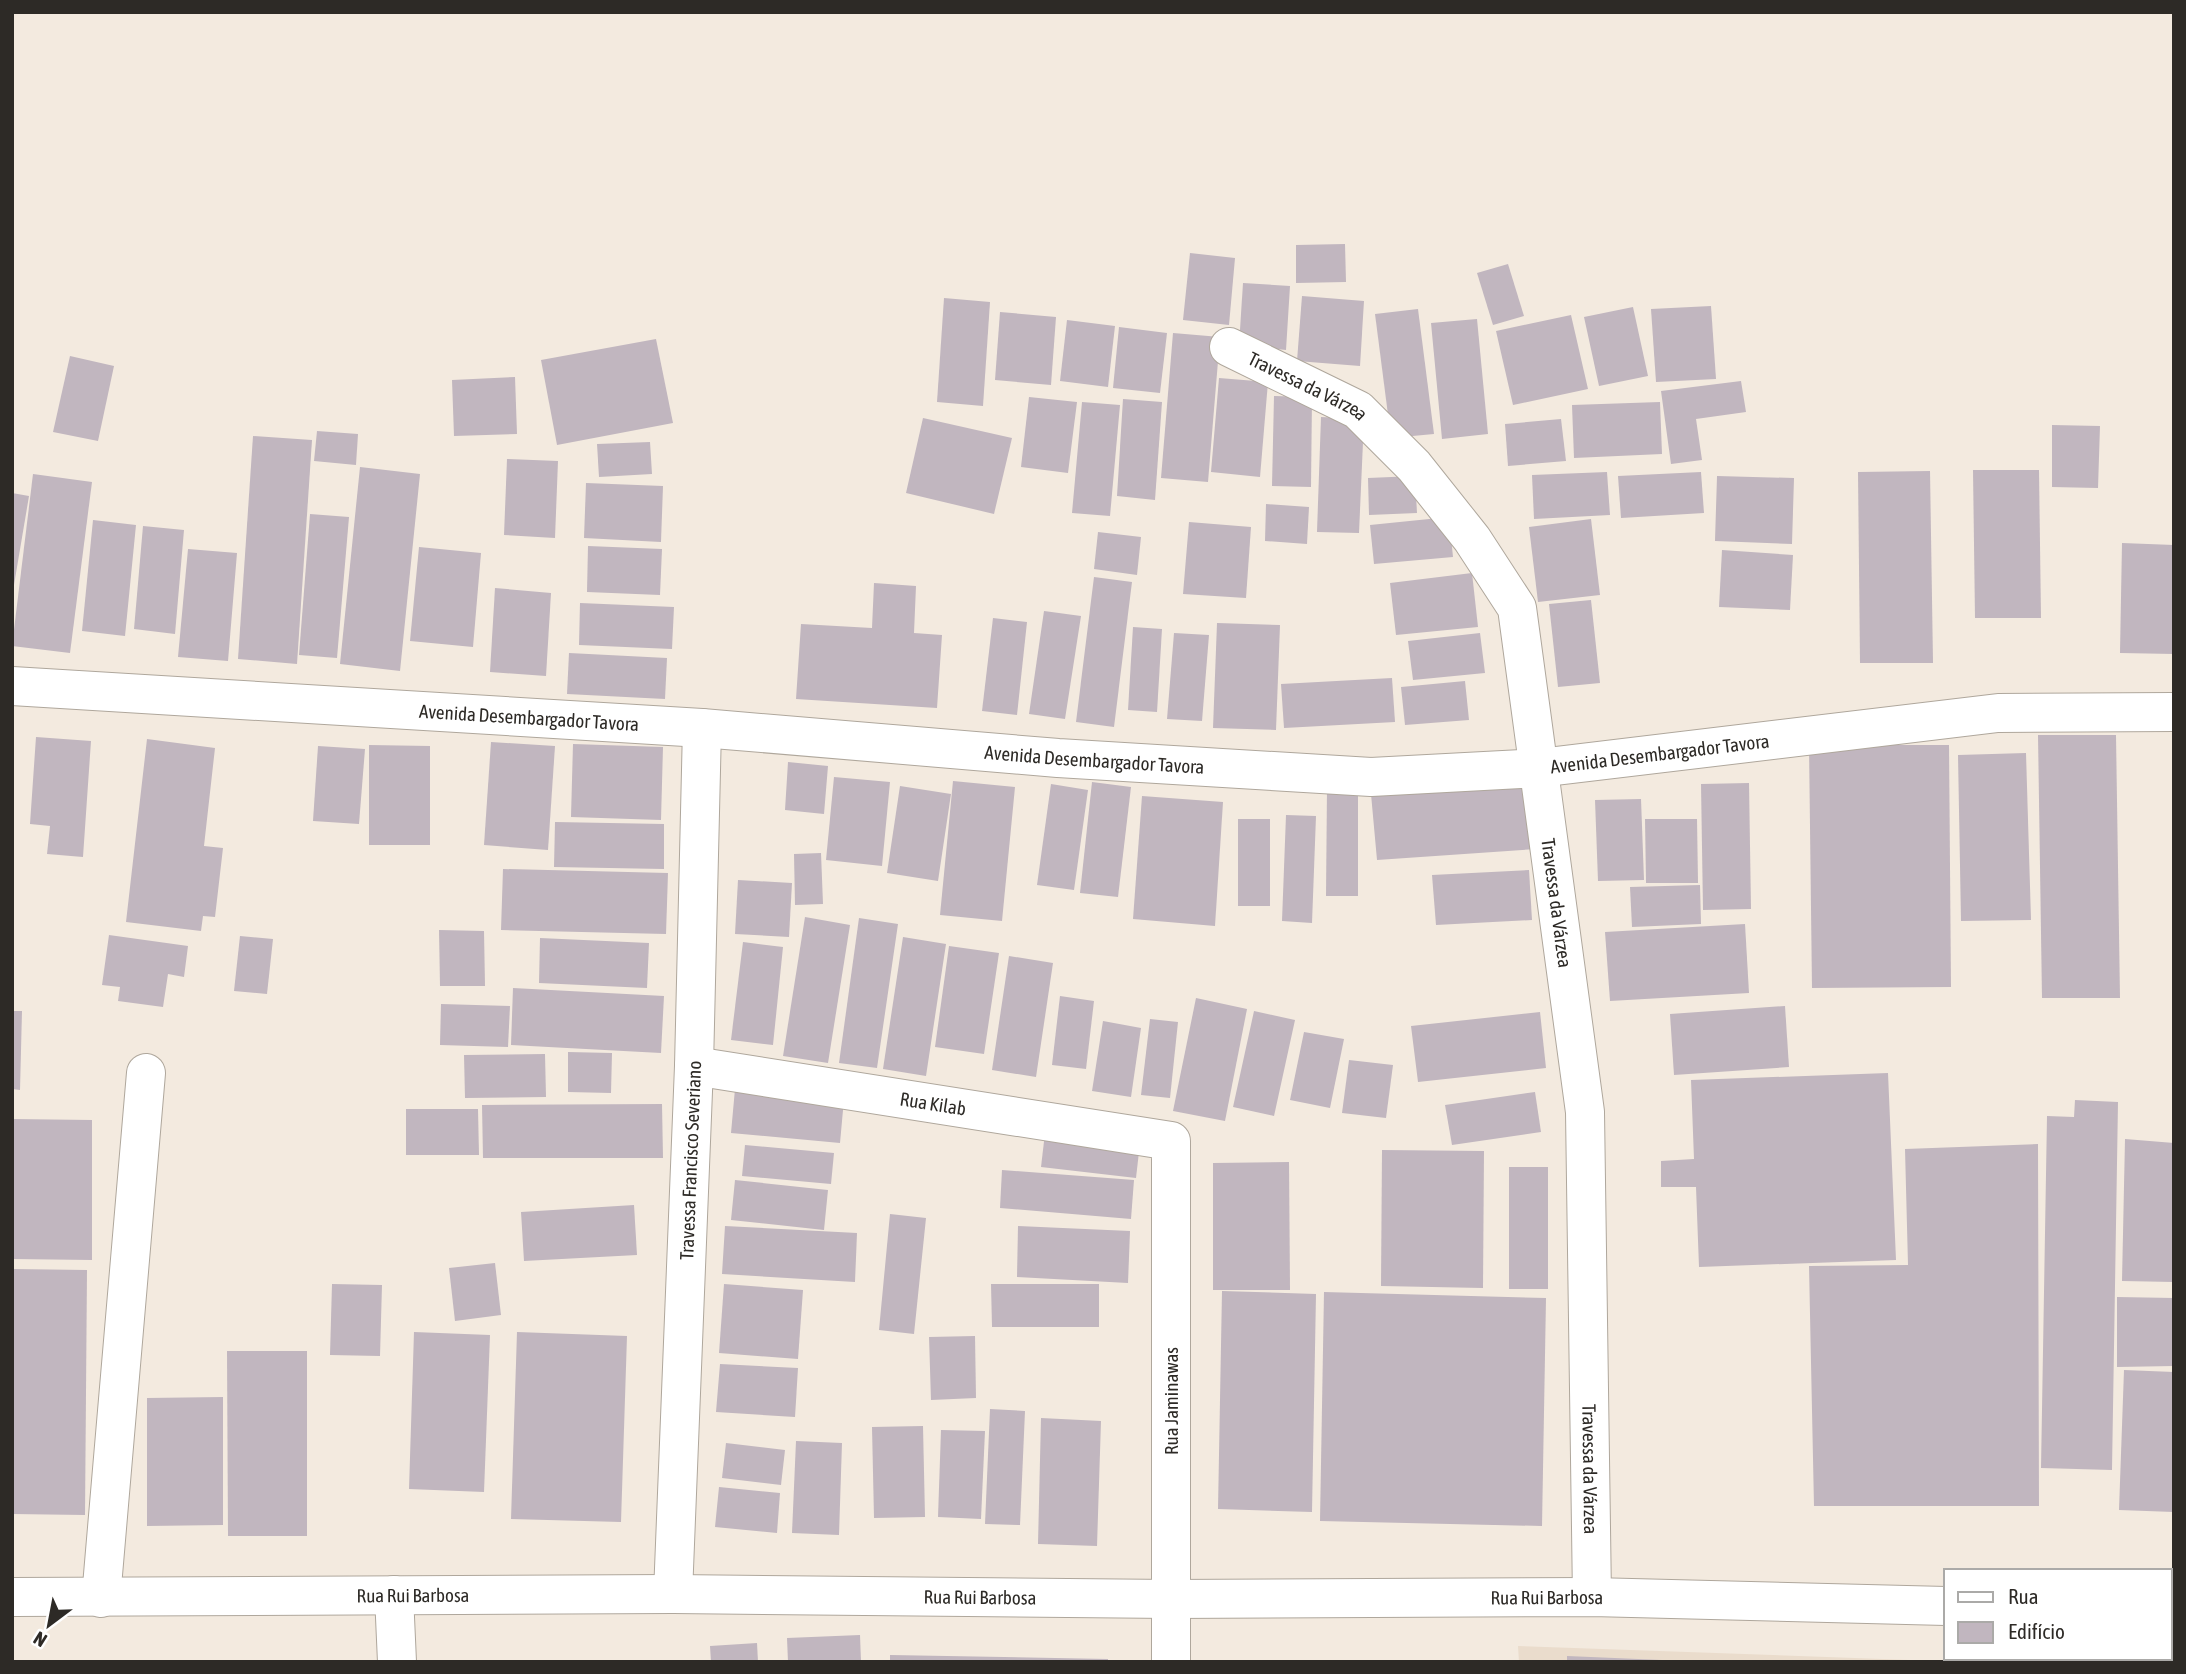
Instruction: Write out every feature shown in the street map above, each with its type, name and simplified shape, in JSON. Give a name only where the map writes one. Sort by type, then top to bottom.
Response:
[{"type":"street","name":"Travessa da Várzea","points":[[1229,347],[1358,410],[1414,466],[1472,539],[1517,608],[1585,1112],[1592,1597]]},
{"type":"street","name":"Avenida Desembargador Tavora","points":[[12,686],[702,727],[1058,758],[1371,777],[1539,768],[1997,713],[2174,712]]},
{"type":"street","name":"Travessa Francisco Severiano","points":[[673,1594],[694,1066],[702,727]]},
{"type":"street","name":"Rua Kilab","points":[[694,1066],[1171,1141]]},
{"type":"street","points":[[101,1598],[146,1073]]},
{"type":"street","name":"Rua Jaminawas","points":[[1171,1141],[1171,1662]]},
{"type":"street","name":"Rua Rui Barbosa","points":[[12,1597],[673,1594],[1171,1599],[1592,1597],[1944,1606]]},
{"type":"street","points":[[394,1595],[397,1662]]},
{"type":"shaded area","points":[[1518,1646],[1966,1662],[1519,1662]]},
{"type":"building","points":[[1345,244],[1346,282],[1296,283],[1296,245]]},
{"type":"building","points":[[1190,253],[1235,258],[1229,325],[1183,320]]},
{"type":"building","points":[[1508,264],[1524,316],[1493,325],[1477,273]]},
{"type":"building","points":[[1243,283],[1290,286],[1286,350],[1239,345]]},
{"type":"building","points":[[1302,296],[1364,301],[1360,366],[1297,361]]},
{"type":"building","points":[[944,298],[990,302],[983,406],[937,402]]},
{"type":"building","points":[[1711,306],[1716,379],[1656,382],[1651,309]]},
{"type":"building","points":[[1633,307],[1648,376],[1599,386],[1584,317]]},
{"type":"building","points":[[1418,309],[1434,434],[1391,438],[1375,314]]},
{"type":"building","points":[[1000,312],[1056,317],[1051,385],[995,380]]},
{"type":"building","points":[[1571,315],[1588,389],[1513,405],[1496,331]]},
{"type":"building","points":[[1477,319],[1488,434],[1442,439],[1431,323]]},
{"type":"building","points":[[1067,320],[1115,326],[1108,387],[1060,381]]},
{"type":"building","points":[[1119,327],[1167,333],[1160,393],[1113,388]]},
{"type":"building","points":[[1173,333],[1220,337],[1208,482],[1161,478]]},
{"type":"building","points":[[656,339],[673,423],[557,445],[541,360]]},
{"type":"building","points":[[70,356],[114,366],[98,441],[53,432]]},
{"type":"building","points":[[515,377],[517,434],[454,436],[452,380]]},
{"type":"building","points":[[1219,378],[1268,382],[1260,477],[1211,472]]},
{"type":"building","points":[[1741,381],[1746,412],[1696,419],[1702,460],[1671,464],[1661,391]]},
{"type":"building","points":[[1274,396],[1312,397],[1311,487],[1272,486]]},
{"type":"building","points":[[1029,397],[1077,402],[1068,473],[1021,467]]},
{"type":"building","points":[[1123,399],[1162,402],[1155,500],[1117,496]]},
{"type":"building","points":[[1082,402],[1120,405],[1110,516],[1072,513]]},
{"type":"building","points":[[1660,402],[1662,454],[1574,458],[1572,405]]},
{"type":"building","points":[[1321,417],[1364,419],[1359,533],[1317,532]]},
{"type":"building","points":[[923,418],[1012,438],[994,514],[906,493]]},
{"type":"building","points":[[1561,419],[1566,461],[1508,466],[1505,424]]},
{"type":"building","points":[[2052,425],[2100,426],[2098,488],[2052,487]]},
{"type":"building","points":[[317,431],[358,434],[356,465],[314,461]]},
{"type":"building","points":[[253,436],[312,440],[297,664],[238,659]]},
{"type":"building","points":[[650,442],[652,474],[599,477],[597,444]]},
{"type":"building","points":[[507,459],[558,461],[555,538],[504,535]]},
{"type":"building","points":[[360,467],[420,474],[400,671],[340,664]]},
{"type":"building","points":[[1973,470],[2039,470],[2041,618],[1975,618]]},
{"type":"building","points":[[1930,471],[1933,663],[1860,663],[1858,472]]},
{"type":"building","points":[[1607,472],[1610,515],[1534,519],[1532,475]]},
{"type":"building","points":[[1701,472],[1704,513],[1621,518],[1618,476]]},
{"type":"building","points":[[33,474],[92,482],[70,653],[12,646]]},
{"type":"building","points":[[1415,476],[1417,513],[1369,515],[1368,478]]},
{"type":"building","points":[[1717,476],[1794,478],[1792,544],[1715,541]]},
{"type":"building","points":[[586,483],[663,486],[661,542],[584,538]]},
{"type":"building","points":[[12,493],[29,496],[14,585],[12,585]]},
{"type":"building","points":[[1266,504],[1309,507],[1307,544],[1265,541]]},
{"type":"building","points":[[310,514],[349,517],[337,658],[299,655]]},
{"type":"building","points":[[1449,517],[1453,557],[1374,564],[1370,525]]},
{"type":"building","points":[[1591,519],[1600,595],[1538,602],[1529,527]]},
{"type":"building","points":[[93,520],[136,525],[125,636],[82,631]]},
{"type":"building","points":[[1189,522],[1251,527],[1246,598],[1183,594]]},
{"type":"building","points":[[143,526],[184,530],[175,634],[134,629]]},
{"type":"building","points":[[1098,532],[1141,537],[1137,575],[1094,569]]},
{"type":"building","points":[[2122,543],[2174,545],[2174,654],[2120,653]]},
{"type":"building","points":[[588,546],[662,549],[660,595],[587,592]]},
{"type":"building","points":[[419,547],[481,553],[473,647],[410,641]]},
{"type":"building","points":[[188,549],[237,553],[228,661],[178,657]]},
{"type":"building","points":[[1722,550],[1793,555],[1790,610],[1719,607]]},
{"type":"building","points":[[1472,573],[1478,627],[1396,635],[1390,583]]},
{"type":"building","points":[[1094,577],[1132,582],[1114,727],[1076,722]]},
{"type":"building","points":[[874,583],[916,586],[914,633],[942,635],[937,708],[796,699],[801,624],[872,628]]},
{"type":"building","points":[[495,588],[551,593],[546,676],[490,672]]},
{"type":"building","points":[[1591,600],[1600,683],[1558,687],[1549,604]]},
{"type":"building","points":[[580,603],[674,607],[672,649],[579,645]]},
{"type":"building","points":[[1044,611],[1081,616],[1065,719],[1029,714]]},
{"type":"building","points":[[993,618],[1027,622],[1017,715],[982,711]]},
{"type":"building","points":[[1217,623],[1280,625],[1276,730],[1213,728]]},
{"type":"building","points":[[1133,627],[1162,629],[1157,712],[1128,710]]},
{"type":"building","points":[[1174,633],[1209,635],[1202,721],[1167,719]]},
{"type":"building","points":[[1480,633],[1485,673],[1413,680],[1408,641]]},
{"type":"building","points":[[569,653],[667,658],[665,699],[567,694]]},
{"type":"building","points":[[1392,678],[1395,722],[1284,728],[1281,684]]},
{"type":"building","points":[[1465,681],[1469,720],[1405,725],[1401,687]]},
{"type":"building","points":[[2038,735],[2116,735],[2120,998],[2042,998]]},
{"type":"building","points":[[36,737],[91,741],[83,857],[47,854],[50,826],[30,824]]},
{"type":"building","points":[[147,739],[215,748],[204,846],[223,848],[215,917],[203,916],[201,931],[126,922]]},
{"type":"building","points":[[491,742],[555,746],[548,850],[484,845]]},
{"type":"building","points":[[573,744],[663,747],[661,820],[571,817]]},
{"type":"building","points":[[369,745],[430,746],[430,845],[369,845]]},
{"type":"building","points":[[1809,745],[1949,745],[1951,987],[1812,988]]},
{"type":"building","points":[[318,746],[365,749],[359,824],[313,821]]},
{"type":"building","points":[[2026,753],[2031,920],[1961,921],[1958,755]]},
{"type":"building","points":[[788,762],[828,766],[824,814],[785,810]]},
{"type":"building","points":[[834,777],[890,782],[882,866],[826,860]]},
{"type":"building","points":[[953,781],[1015,787],[1002,921],[940,915]]},
{"type":"building","points":[[1092,782],[1131,787],[1118,897],[1080,893]]},
{"type":"building","points":[[1531,783],[1536,849],[1377,860],[1371,794]]},
{"type":"building","points":[[1749,783],[1751,909],[1703,910],[1701,784]]},
{"type":"building","points":[[1051,784],[1088,790],[1074,890],[1037,885]]},
{"type":"building","points":[[900,786],[951,794],[938,881],[887,873]]},
{"type":"building","points":[[1327,788],[1358,789],[1358,896],[1326,896]]},
{"type":"building","points":[[1142,796],[1223,802],[1215,926],[1133,919]]},
{"type":"building","points":[[1641,799],[1644,880],[1598,881],[1595,800]]},
{"type":"building","points":[[1286,815],[1316,816],[1312,923],[1282,921]]},
{"type":"building","points":[[1238,819],[1270,819],[1270,906],[1238,906]]},
{"type":"building","points":[[1645,819],[1697,819],[1698,883],[1646,883]]},
{"type":"building","points":[[555,822],[664,824],[664,869],[554,867]]},
{"type":"building","points":[[821,853],[823,904],[795,905],[794,854]]},
{"type":"building","points":[[503,869],[668,873],[666,934],[501,930]]},
{"type":"building","points":[[1529,870],[1532,920],[1436,925],[1432,875]]},
{"type":"building","points":[[738,880],[792,883],[789,937],[735,934]]},
{"type":"building","points":[[1700,885],[1701,924],[1632,927],[1630,887]]},
{"type":"building","points":[[805,917],[850,925],[828,1063],[783,1056]]},
{"type":"building","points":[[859,918],[898,924],[877,1068],[839,1063]]},
{"type":"building","points":[[1745,924],[1749,993],[1610,1001],[1605,932]]},
{"type":"building","points":[[439,930],[484,931],[485,986],[440,986]]},
{"type":"building","points":[[109,935],[188,946],[184,977],[168,974],[163,1007],[118,1001],[120,987],[102,985]]},
{"type":"building","points":[[240,936],[273,939],[267,994],[234,991]]},
{"type":"building","points":[[903,937],[946,944],[926,1076],[883,1069]]},
{"type":"building","points":[[540,938],[649,943],[647,988],[539,983]]},
{"type":"building","points":[[743,942],[783,947],[773,1045],[731,1040]]},
{"type":"building","points":[[949,946],[999,953],[984,1054],[935,1047]]},
{"type":"building","points":[[1009,956],[1053,963],[1036,1077],[992,1070]]},
{"type":"building","points":[[513,988],[664,996],[661,1053],[511,1045]]},
{"type":"building","points":[[1060,996],[1094,1001],[1086,1069],[1052,1065]]},
{"type":"building","points":[[1196,998],[1247,1009],[1225,1121],[1173,1111]]},
{"type":"building","points":[[441,1004],[510,1006],[508,1047],[440,1045]]},
{"type":"building","points":[[1785,1006],[1789,1067],[1674,1075],[1670,1014]]},
{"type":"building","points":[[12,1011],[22,1011],[20,1090],[12,1089]]},
{"type":"building","points":[[1254,1011],[1295,1020],[1274,1116],[1233,1107]]},
{"type":"building","points":[[1540,1012],[1546,1068],[1418,1082],[1411,1026]]},
{"type":"building","points":[[1150,1019],[1178,1022],[1170,1098],[1141,1095]]},
{"type":"building","points":[[1103,1021],[1141,1028],[1131,1097],[1092,1091]]},
{"type":"building","points":[[1304,1032],[1344,1039],[1330,1108],[1290,1100]]},
{"type":"building","points":[[568,1052],[612,1053],[611,1093],[568,1092]]},
{"type":"building","points":[[545,1054],[546,1097],[465,1098],[464,1055]]},
{"type":"building","points":[[1349,1060],[1393,1065],[1386,1118],[1342,1113]]},
{"type":"building","points":[[1888,1073],[1896,1260],[1699,1267],[1696,1187],[1661,1187],[1661,1161],[1694,1159],[1691,1080]]},
{"type":"building","points":[[735,1089],[844,1099],[840,1143],[731,1133]]},
{"type":"building","points":[[1535,1092],[1541,1132],[1452,1145],[1445,1105]]},
{"type":"building","points":[[2075,1100],[2118,1102],[2112,1470],[2041,1468],[2047,1116],[2074,1117]]},
{"type":"building","points":[[662,1104],[663,1158],[483,1158],[482,1105]]},
{"type":"building","points":[[406,1109],[478,1109],[479,1155],[406,1155]]},
{"type":"building","points":[[12,1119],[92,1120],[92,1260],[12,1259]]},
{"type":"building","points":[[1045,1133],[1140,1143],[1136,1178],[1041,1167]]},
{"type":"building","points":[[2125,1139],[2174,1143],[2174,1282],[2122,1281]]},
{"type":"building","points":[[2038,1144],[2039,1506],[1814,1506],[1809,1266],[1908,1265],[1905,1149]]},
{"type":"building","points":[[745,1145],[834,1153],[831,1184],[742,1176]]},
{"type":"building","points":[[1382,1150],[1484,1151],[1483,1288],[1381,1286]]},
{"type":"building","points":[[1289,1162],[1290,1290],[1213,1290],[1213,1163]]},
{"type":"building","points":[[1509,1167],[1548,1167],[1548,1289],[1509,1289]]},
{"type":"building","points":[[1002,1170],[1134,1180],[1131,1219],[1000,1208]]},
{"type":"building","points":[[735,1180],[828,1190],[824,1230],[731,1220]]},
{"type":"building","points":[[634,1205],[637,1255],[524,1261],[521,1212]]},
{"type":"building","points":[[890,1214],[926,1218],[914,1334],[879,1330]]},
{"type":"building","points":[[725,1226],[857,1233],[855,1282],[722,1274]]},
{"type":"building","points":[[1018,1226],[1130,1231],[1128,1283],[1017,1277]]},
{"type":"building","points":[[495,1263],[501,1315],[455,1321],[449,1268]]},
{"type":"building","points":[[12,1269],[87,1270],[85,1515],[12,1514]]},
{"type":"building","points":[[332,1284],[382,1285],[380,1356],[330,1355]]},
{"type":"building","points":[[724,1284],[803,1290],[798,1359],[719,1353]]},
{"type":"building","points":[[991,1284],[1099,1284],[1099,1327],[992,1327]]},
{"type":"building","points":[[1222,1291],[1316,1294],[1312,1512],[1218,1509]]},
{"type":"building","points":[[1324,1292],[1546,1298],[1542,1526],[1320,1521]]},
{"type":"building","points":[[2117,1297],[2174,1298],[2174,1366],[2117,1367]]},
{"type":"building","points":[[414,1332],[490,1335],[484,1492],[409,1489]]},
{"type":"building","points":[[517,1332],[627,1336],[621,1522],[511,1519]]},
{"type":"building","points":[[975,1336],[976,1398],[931,1400],[929,1337]]},
{"type":"building","points":[[227,1351],[307,1351],[307,1536],[228,1536]]},
{"type":"building","points":[[720,1364],[798,1368],[795,1417],[716,1412]]},
{"type":"building","points":[[2124,1370],[2174,1372],[2174,1512],[2119,1510]]},
{"type":"building","points":[[223,1397],[223,1525],[147,1526],[147,1398]]},
{"type":"building","points":[[990,1409],[1025,1411],[1020,1525],[985,1524]]},
{"type":"building","points":[[1041,1418],[1101,1421],[1097,1546],[1038,1544]]},
{"type":"building","points":[[923,1426],[925,1517],[874,1518],[872,1427]]},
{"type":"building","points":[[941,1430],[985,1431],[981,1519],[938,1517]]},
{"type":"building","points":[[796,1441],[842,1443],[839,1535],[792,1533]]},
{"type":"building","points":[[726,1443],[785,1450],[781,1485],[722,1478]]},
{"type":"building","points":[[719,1487],[780,1493],[777,1533],[715,1527]]},
{"type":"building","points":[[860,1635],[861,1662],[788,1662],[787,1638]]},
{"type":"building","points":[[757,1643],[758,1662],[711,1662],[710,1646]]},
{"type":"building","points":[[890,1655],[1108,1659],[1108,1662],[890,1662]]},
{"type":"building","points":[[1567,1656],[1662,1660],[1662,1662],[1567,1662]]}]
